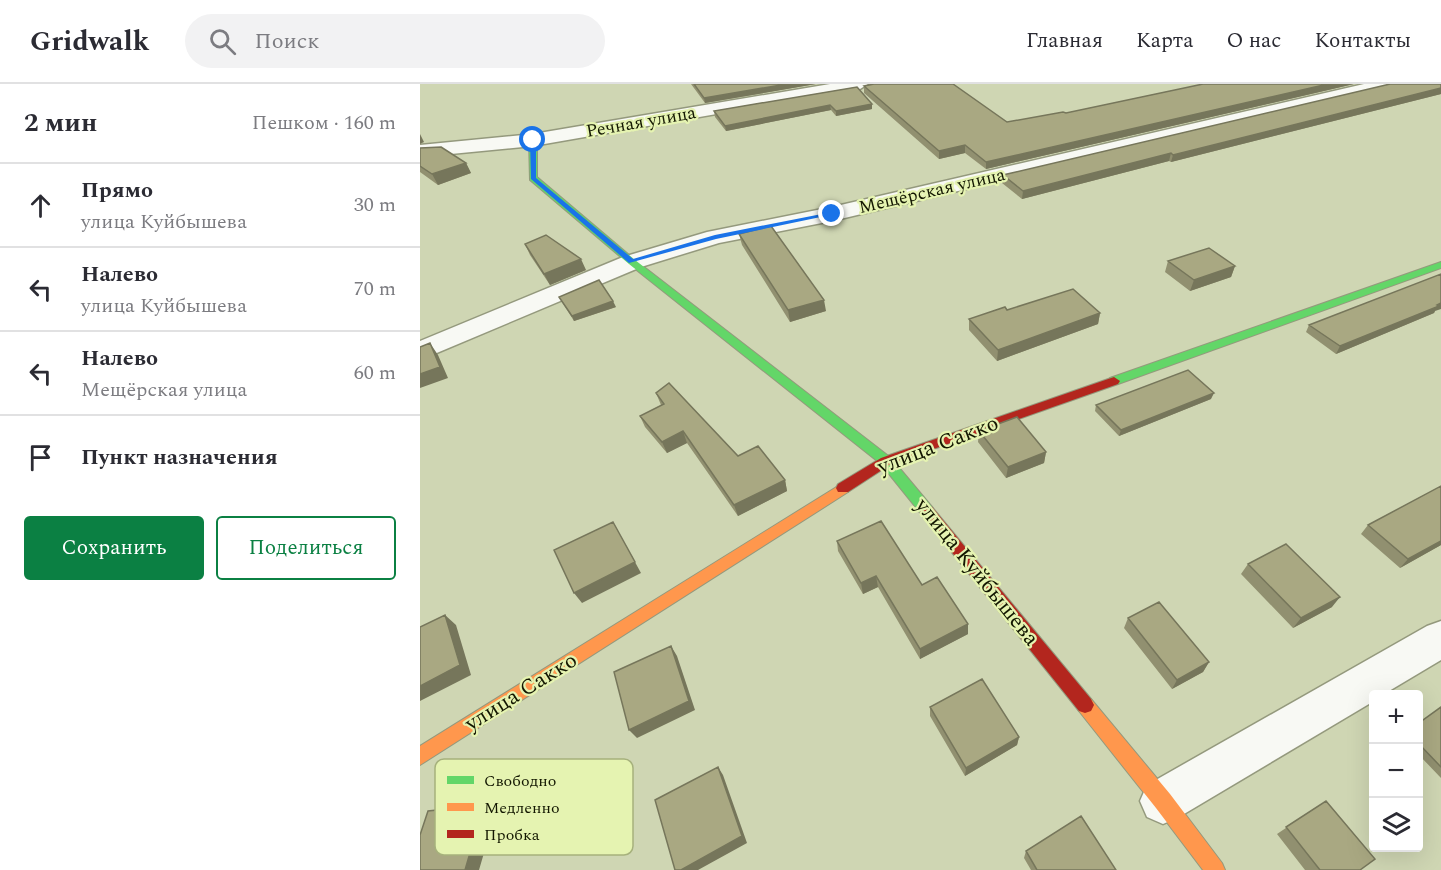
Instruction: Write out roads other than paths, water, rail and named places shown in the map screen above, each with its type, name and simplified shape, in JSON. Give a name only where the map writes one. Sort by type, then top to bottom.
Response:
[{"type":"street","name":"Речная улица","points":[[420,151],[533,140],[860,84]]},
{"type":"street","name":"Мещёрская улица","points":[[420,351],[632,262],[715,237],[832,214],[1386,84]]},
{"type":"street","name":"улица Куйбышева","points":[[533,140],[533,178],[632,262],[886,461],[1163,801],[1215,870]]},
{"type":"street","name":"улица Сакко","points":[[420,756],[886,461],[1441,265]]},
{"type":"street","points":[[1163,801],[1441,639]]}]
